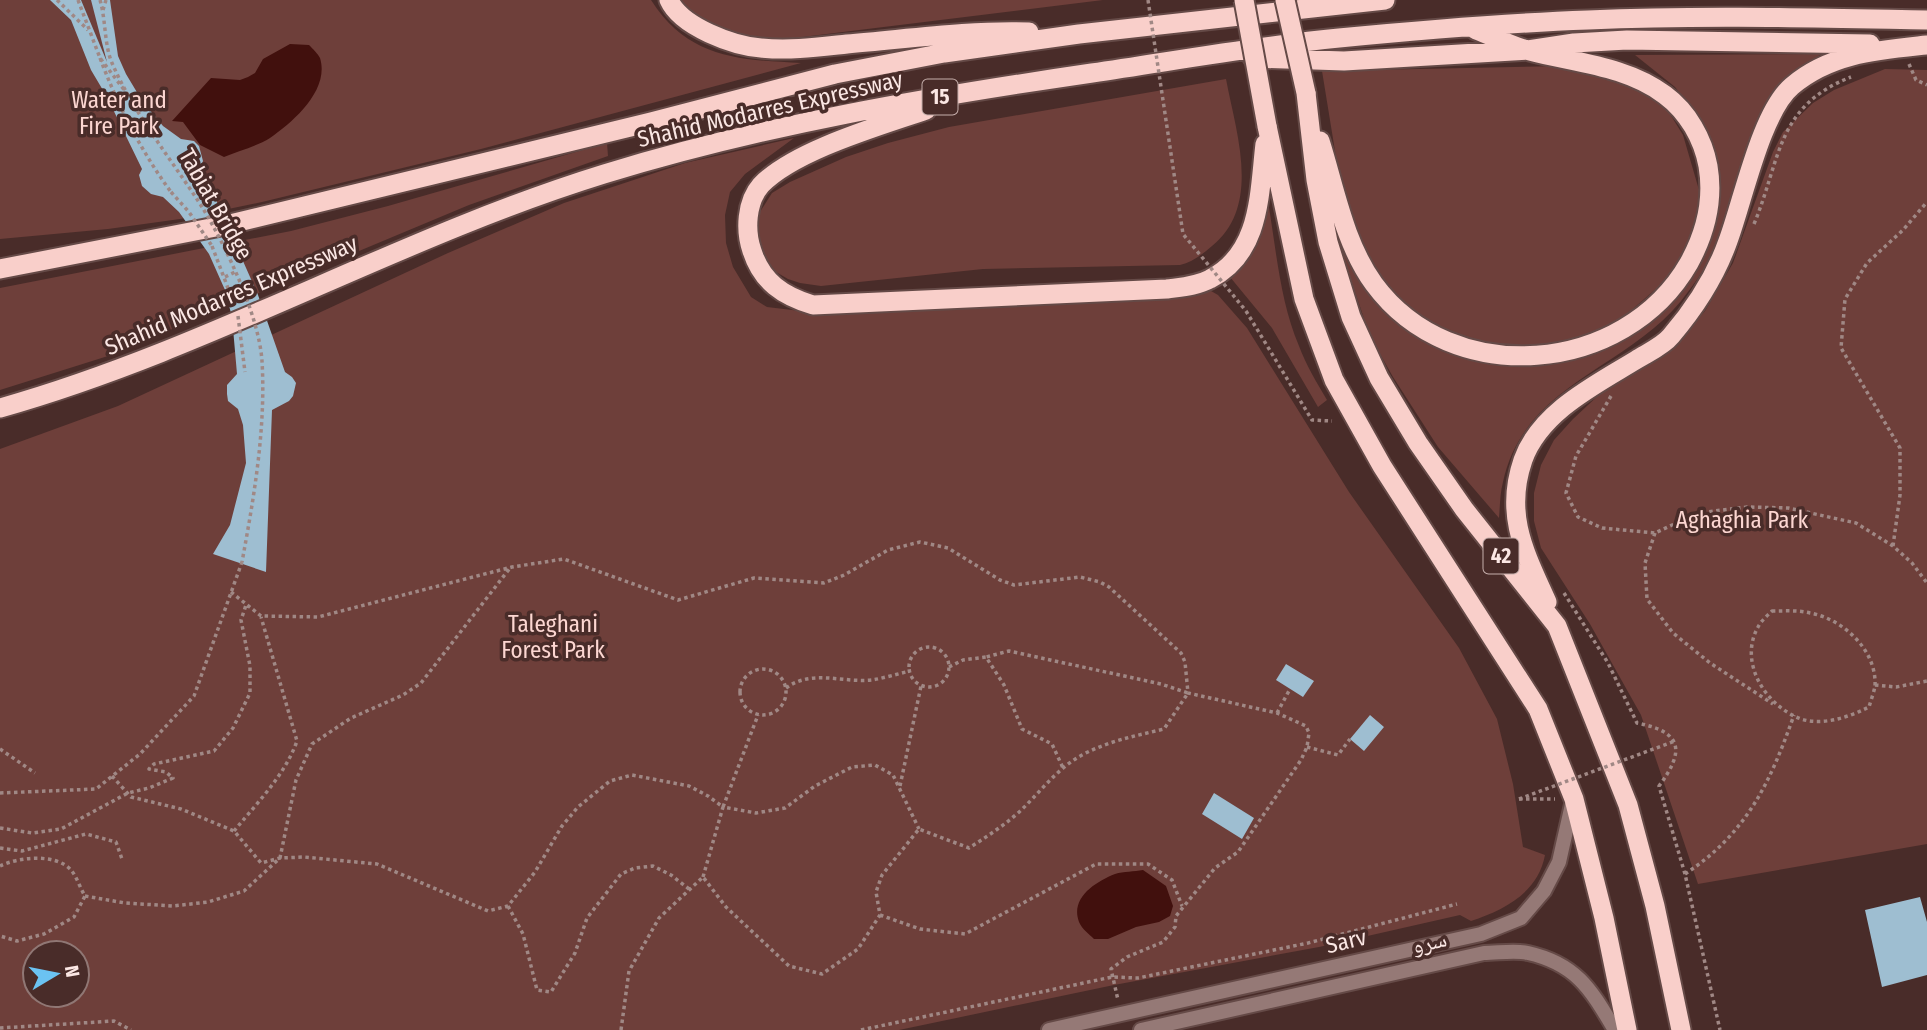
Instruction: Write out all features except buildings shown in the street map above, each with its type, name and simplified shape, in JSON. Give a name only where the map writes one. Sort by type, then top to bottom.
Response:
[{"type":"highway","points":[[668,0],[684,17],[713,35],[760,48],[794,49],[993,31],[1079,34]]},
{"type":"highway","name":"42","points":[[1244,0],[1267,126],[1304,299],[1334,380],[1381,466],[1538,709],[1574,799],[1604,918],[1627,1030]]},
{"type":"highway","points":[[1225,19],[1269,0]]},
{"type":"highway","name":"42","points":[[1285,0],[1306,93],[1316,180],[1328,242],[1351,317],[1392,400],[1441,476],[1557,626],[1628,805],[1656,906],[1681,1030]]},
{"type":"highway","name":"Shahid Modarres Expressway","points":[[4,267],[226,225],[651,122],[835,74],[944,53],[1079,34],[1385,0]]},
{"type":"highway","name":"Shahid Modarres Expressway","points":[[0,408],[158,355],[465,224],[598,176],[660,157],[773,130],[993,87],[1336,38],[1589,20],[1927,20]]},
{"type":"highway","points":[[1306,93],[1353,246],[1370,277],[1393,304],[1426,329],[1463,346],[1505,355],[1559,353],[1609,338],[1643,317],[1663,300],[1697,248],[1704,229],[1711,184],[1698,135],[1684,114],[1665,95],[1639,80],[1613,69],[1528,50],[1471,28]]},
{"type":"highway","points":[[1203,57],[1344,61],[1528,50],[1574,43],[1628,40],[1927,45]]},
{"type":"highway","points":[[1557,626],[1524,549],[1516,523],[1518,480],[1524,458],[1535,439],[1555,415],[1579,396],[1670,338],[1720,263],[1764,134],[1791,86],[1819,68],[1852,55],[1927,45]]},
{"type":"highway","points":[[993,87],[852,135],[799,159],[759,187],[747,220],[748,241],[764,276],[778,290],[793,299],[813,305],[1167,289],[1208,280],[1225,270],[1249,241],[1259,201],[1267,126]]},
{"type":"street","name":"Sarv","points":[[1049,1030],[1481,934],[1521,918],[1544,891],[1559,862],[1574,799]]},
{"type":"street","name":"سرو","points":[[1141,1030],[1485,953],[1526,952],[1563,964],[1590,989],[1615,1030]]},
{"type":"path","points":[[57,0],[90,32]]},
{"type":"path","points":[[78,0],[111,88],[148,160],[212,246],[238,316],[245,372]]},
{"type":"path","name":"Tabiat Bridge","points":[[0,793],[96,789],[140,754],[194,696],[242,562],[259,455],[262,360],[255,326],[234,272],[207,216],[128,95],[110,59],[100,0]]},
{"type":"path","points":[[103,10],[106,0]]},
{"type":"path","points":[[1148,0],[1183,234],[1246,311],[1312,420],[1332,421]]},
{"type":"path","points":[[100,58],[128,95]]},
{"type":"path","points":[[1899,64],[1909,64],[1916,80],[1927,85]]},
{"type":"path","points":[[1752,230],[1787,128],[1816,96],[1832,85],[1857,75]]},
{"type":"path","points":[[1893,546],[1900,495],[1900,448],[1841,348],[1846,299],[1867,264],[1903,230],[1927,202]]},
{"type":"path","points":[[225,277],[234,272]]},
{"type":"path","points":[[1604,397],[1614,391],[1576,456],[1566,493],[1578,517],[1602,528],[1654,533],[1698,513],[1747,507],[1788,508],[1856,523],[1893,546],[1912,563],[1927,583]]},
{"type":"path","points":[[1654,533],[1645,563],[1647,599],[1673,634],[1710,663],[1776,706],[1802,719],[1828,721],[1851,716],[1869,707],[1875,685],[1870,659],[1856,637],[1837,622],[1810,612],[1772,611],[1758,627],[1751,649],[1757,681],[1776,706]]},
{"type":"path","points":[[112,776],[131,797],[181,809],[234,831],[261,863],[280,858],[304,857],[377,864],[488,911],[508,906],[535,872],[562,826],[578,807],[610,781],[632,775],[689,786],[723,807],[755,813],[785,808],[815,786],[852,766],[875,765],[893,775],[919,829],[969,848],[1019,812],[1063,768],[1080,756],[1112,741],[1164,729],[1188,693],[1185,662],[1181,653],[1109,587],[1080,577],[1014,584],[1000,580],[948,548],[920,542],[888,550],[824,583],[754,578],[678,600],[564,559],[512,566],[318,617],[261,616]]},
{"type":"path","points":[[85,896],[125,903],[173,906],[208,902],[244,891],[280,858],[296,780],[312,744],[351,718],[421,684],[512,566]]},
{"type":"path","points":[[1559,585],[1608,663],[1637,723],[1663,730],[1675,741],[1676,757],[1659,786],[1685,874],[1720,1030]]},
{"type":"path","points":[[231,592],[261,616],[297,741],[286,765],[234,831]]},
{"type":"path","points":[[0,828],[32,833],[61,829],[128,793],[173,778],[166,772],[149,769],[154,764],[214,751],[233,728],[250,693],[250,666],[241,620],[246,604]]},
{"type":"path","points":[[927,648],[944,655],[949,667],[945,679],[934,687],[921,686],[909,671],[911,658],[915,653],[927,648]]},
{"type":"path","points":[[949,667],[963,660],[1009,651],[1161,684],[1188,693],[1277,713],[1306,726],[1309,733],[1307,747],[1300,761],[1238,852],[1215,868],[1176,916],[1175,927],[1163,942],[1127,957],[1111,969],[1121,1014]]},
{"type":"path","points":[[986,657],[1004,685],[1022,729],[1052,744],[1063,768]]},
{"type":"path","points":[[764,668],[778,674],[786,688],[786,695],[779,709],[766,716],[751,712],[741,701],[740,685],[749,673],[764,668]]},
{"type":"path","points":[[786,688],[797,680],[825,677],[871,680],[909,671]]},
{"type":"path","points":[[1875,685],[1896,687],[1927,681]]},
{"type":"path","points":[[899,789],[921,686]]},
{"type":"path","points":[[1277,713],[1290,689]]},
{"type":"path","points":[[621,1030],[629,971],[659,918],[702,877],[723,807],[758,715]]},
{"type":"path","points":[[1685,874],[1706,860],[1732,834],[1762,794],[1778,761],[1794,715]]},
{"type":"path","points":[[1307,747],[1338,755],[1350,739]]},
{"type":"path","points":[[1574,799],[1519,799],[1675,741]]},
{"type":"path","points":[[0,750],[35,773]]},
{"type":"path","points":[[702,877],[726,907],[789,966],[822,975],[858,948],[880,915],[876,892],[882,875],[919,829]]},
{"type":"path","points":[[0,848],[22,850],[86,834],[116,842],[122,859]]},
{"type":"path","points":[[0,866],[10,861],[43,857],[70,868],[85,896]]},
{"type":"path","points":[[880,915],[920,929],[965,934],[1096,864],[1148,864],[1172,880],[1183,907]]},
{"type":"path","points":[[508,906],[523,934],[537,990],[551,992],[575,953],[587,918],[621,874],[635,868],[653,866],[671,875],[689,889]]},
{"type":"path","points":[[0,936],[17,940],[44,934],[74,917],[85,896]]},
{"type":"path","points":[[861,1030],[1112,977],[1138,978],[1308,943],[1457,904]]},
{"type":"path","points":[[0,1028],[114,1021],[131,1030]]},
{"type":"green space","name":"Water and Fire Park","points":[[0,0],[651,0],[665,19],[698,45],[736,57],[801,63],[481,149],[262,202],[180,219],[0,239]]},
{"type":"green space","points":[[677,0],[1103,0],[786,39],[744,37],[708,26]]},
{"type":"green space","points":[[1821,54],[1782,81],[1770,95],[1753,130],[1722,235],[1707,264],[1681,301],[1658,324],[1579,380],[1532,422],[1514,449],[1503,482],[1499,518],[1438,447],[1393,377],[1370,336],[1340,248],[1369,290],[1473,358],[1631,333],[1712,225],[1691,108],[1675,87],[1635,55]]},
{"type":"green space","points":[[1564,66],[1620,78],[1655,98],[1670,114],[1683,135],[1699,190],[1697,223],[1681,260],[1665,281],[1619,321],[1593,336],[1522,349],[1461,338],[1414,313],[1389,291],[1371,265],[1342,194],[1322,71]]},
{"type":"green space","name":"Aghaghia Park","points":[[1885,69],[1927,70],[1927,844],[1698,884],[1641,715],[1590,624],[1541,548],[1534,521],[1534,493],[1541,465],[1554,440],[1573,419],[1603,391],[1678,341],[1705,311],[1733,263],[1773,152],[1783,132],[1813,103],[1834,90]]},
{"type":"green space","points":[[1226,79],[1242,167],[1237,210],[1227,229],[1212,246],[1184,264],[983,269],[821,286],[788,279],[776,272],[762,253],[757,236],[758,215],[772,193],[846,157],[949,127]]},
{"type":"green space","name":"Taleghani Forest Park","points":[[794,138],[745,174],[730,192],[725,215],[726,243],[733,267],[751,297],[767,307],[809,312],[1008,307],[1211,291],[1218,295],[1247,328],[1349,492],[1459,648],[1497,719],[1513,784],[1523,847],[1545,855],[1535,880],[1518,898],[1471,921],[1460,915],[1319,947],[1114,985],[899,1030],[0,1030],[0,449],[118,406],[448,253],[564,203],[685,163]]},
{"type":"green space","points":[[607,143],[608,156],[469,205],[108,356],[0,390],[0,288],[291,231]]},
{"type":"green space","points":[[1267,196],[1282,291],[1292,328],[1305,360],[1327,400],[1318,407],[1272,328],[1230,277],[1252,249]]},
{"type":"shaded area","points":[[290,44],[309,45],[318,55],[322,70],[320,82],[299,114],[270,138],[224,157],[200,145],[183,122],[172,121],[211,78],[240,80],[248,77],[255,73],[263,59]]},
{"type":"shaded area","points":[[1143,870],[1166,886],[1173,906],[1170,916],[1108,939],[1094,939],[1079,922],[1077,913],[1081,898],[1092,886],[1107,877]]}]
